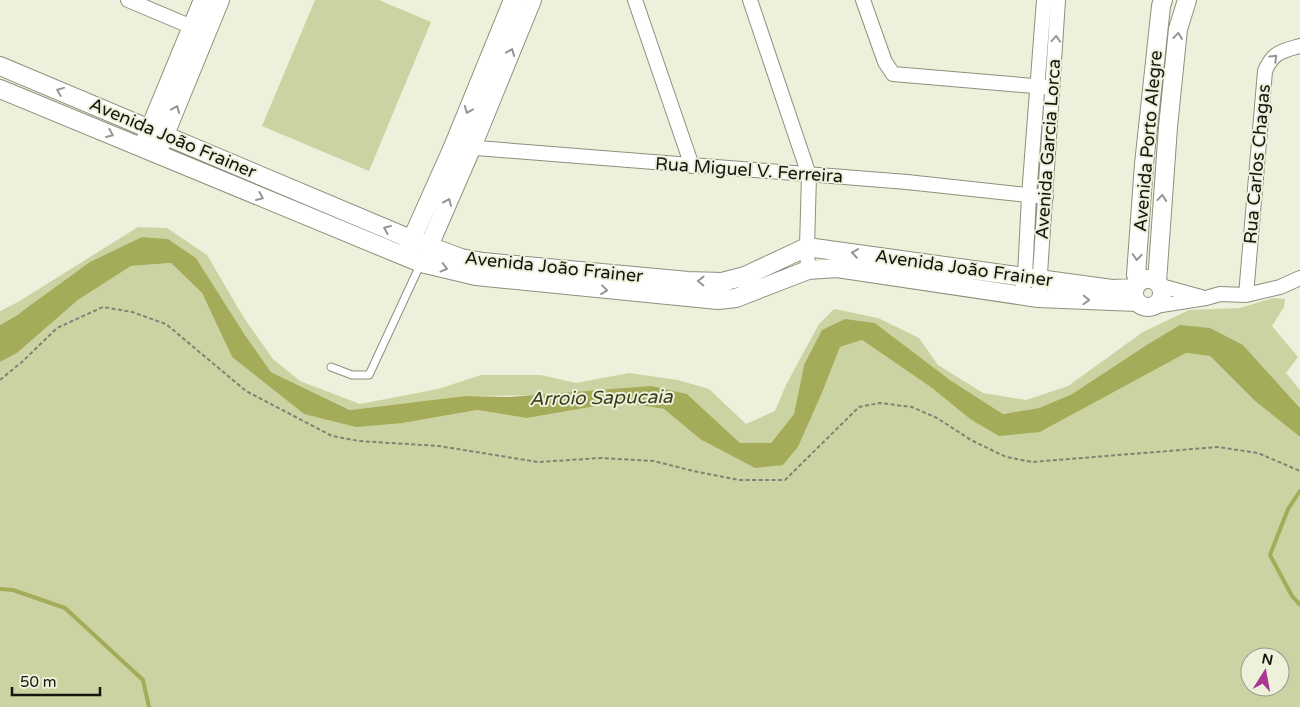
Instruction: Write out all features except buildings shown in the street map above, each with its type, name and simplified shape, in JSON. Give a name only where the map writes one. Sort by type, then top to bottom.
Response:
[{"type":"street","points":[[128,0],[192,28]]},
{"type":"street","points":[[158,131],[203,0]]},
{"type":"street","points":[[149,151],[220,0]]},
{"type":"street","points":[[422,263],[421,242],[453,147],[513,0]]},
{"type":"street","points":[[404,256],[421,242],[472,147],[532,0]]},
{"type":"street","points":[[635,0],[692,166]]},
{"type":"street","points":[[750,0],[810,174],[808,270]]},
{"type":"street","points":[[863,0],[885,62],[893,74],[1052,88]]},
{"type":"street","name":"Avenida Garcia Lorca","points":[[1032,278],[1029,196],[1044,0]]},
{"type":"street","name":"Avenida Garcia Lorca","points":[[1029,297],[1046,197],[1058,0]]},
{"type":"street","name":"Avenida Porto Alegre","points":[[1146,288],[1136,275],[1143,174],[1163,0]]},
{"type":"street","name":"Avenida Porto Alegre","points":[[1146,288],[1157,256],[1178,29],[1187,0]]},
{"type":"street","name":"Rua Carlos Chagas","points":[[1246,295],[1265,71],[1273,56],[1296,47]]},
{"type":"street","name":"Avenida João Frainer","points":[[0,66],[461,258],[483,262],[688,281],[722,282],[745,276],[807,247],[1112,289],[1146,288]]},
{"type":"street","name":"Avenida João Frainer","points":[[1,91],[404,256],[422,263],[476,276],[718,300],[736,298],[808,270],[837,268],[1029,297],[1146,288]]},
{"type":"street","name":"Rua Miguel V. Ferreira","points":[[453,147],[907,182],[1046,197]]},
{"type":"street","points":[[1155,306],[1220,294],[1246,295],[1280,286],[1300,278]]},
{"type":"street","points":[[1146,288],[1206,298]]},
{"type":"street","points":[[1146,288],[1162,296],[1155,306]]},
{"type":"lane","points":[[331,367],[352,375],[369,375],[422,263]]},
{"type":"path","points":[[0,380],[57,328],[103,307],[132,312],[166,324],[246,391],[332,436],[359,441],[439,446],[538,462],[602,458],[654,461],[739,480],[785,480],[859,407],[880,403],[912,407],[937,418],[971,440],[1006,457],[1032,462],[1218,447],[1258,453],[1300,471]]},
{"type":"shaded area","points":[[315,0],[379,0],[431,22],[369,171],[262,126]]},
{"type":"shaded area","points":[[138,227],[167,228],[207,255],[244,318],[273,359],[300,381],[360,404],[438,389],[481,375],[541,375],[576,383],[629,373],[678,380],[709,389],[746,424],[775,411],[786,385],[819,324],[834,309],[878,318],[919,338],[938,365],[983,393],[1026,400],[1068,386],[1143,332],[1189,310],[1240,308],[1273,298],[1285,299],[1284,307],[1272,326],[1298,357],[1286,373],[1300,390],[1300,408],[1243,345],[1145,346],[1072,394],[1039,408],[1003,414],[950,380],[875,323],[804,365],[794,414],[771,443],[740,443],[687,394],[465,396],[351,410],[271,372],[196,258],[168,239],[142,237],[0,325],[0,311],[18,302]]},
{"type":"shaded area","points":[[171,263],[202,293],[232,357],[304,414],[403,423],[477,410],[527,418],[620,402],[664,409],[700,439],[783,465],[798,447],[840,347],[862,340],[932,388],[970,419],[1040,432],[1186,353],[1210,356],[1255,401],[1300,437],[1300,707],[0,707],[0,362],[17,353],[78,300],[131,266]]},
{"type":"water","name":"Arroio Sapucaia","points":[[142,237],[168,239],[196,258],[271,372],[350,410],[465,396],[509,397],[651,386],[687,394],[740,443],[771,443],[794,414],[804,365],[822,330],[845,319],[875,323],[950,380],[1003,414],[1039,408],[1072,394],[1180,325],[1210,328],[1243,345],[1300,408],[1300,437],[1255,401],[1210,356],[1186,353],[1040,432],[999,436],[970,419],[932,388],[862,340],[840,347],[798,447],[783,465],[755,468],[700,439],[664,409],[620,402],[527,418],[477,410],[403,423],[356,427],[304,414],[232,357],[202,293],[171,263],[131,266],[78,300],[17,353],[0,362],[0,325],[17,315],[90,262]]},
{"type":"waterway","points":[[1300,491],[1288,509],[1270,555],[1292,596],[1300,605]]},
{"type":"waterway","points":[[0,589],[13,590],[65,608],[143,680],[149,707]]}]
